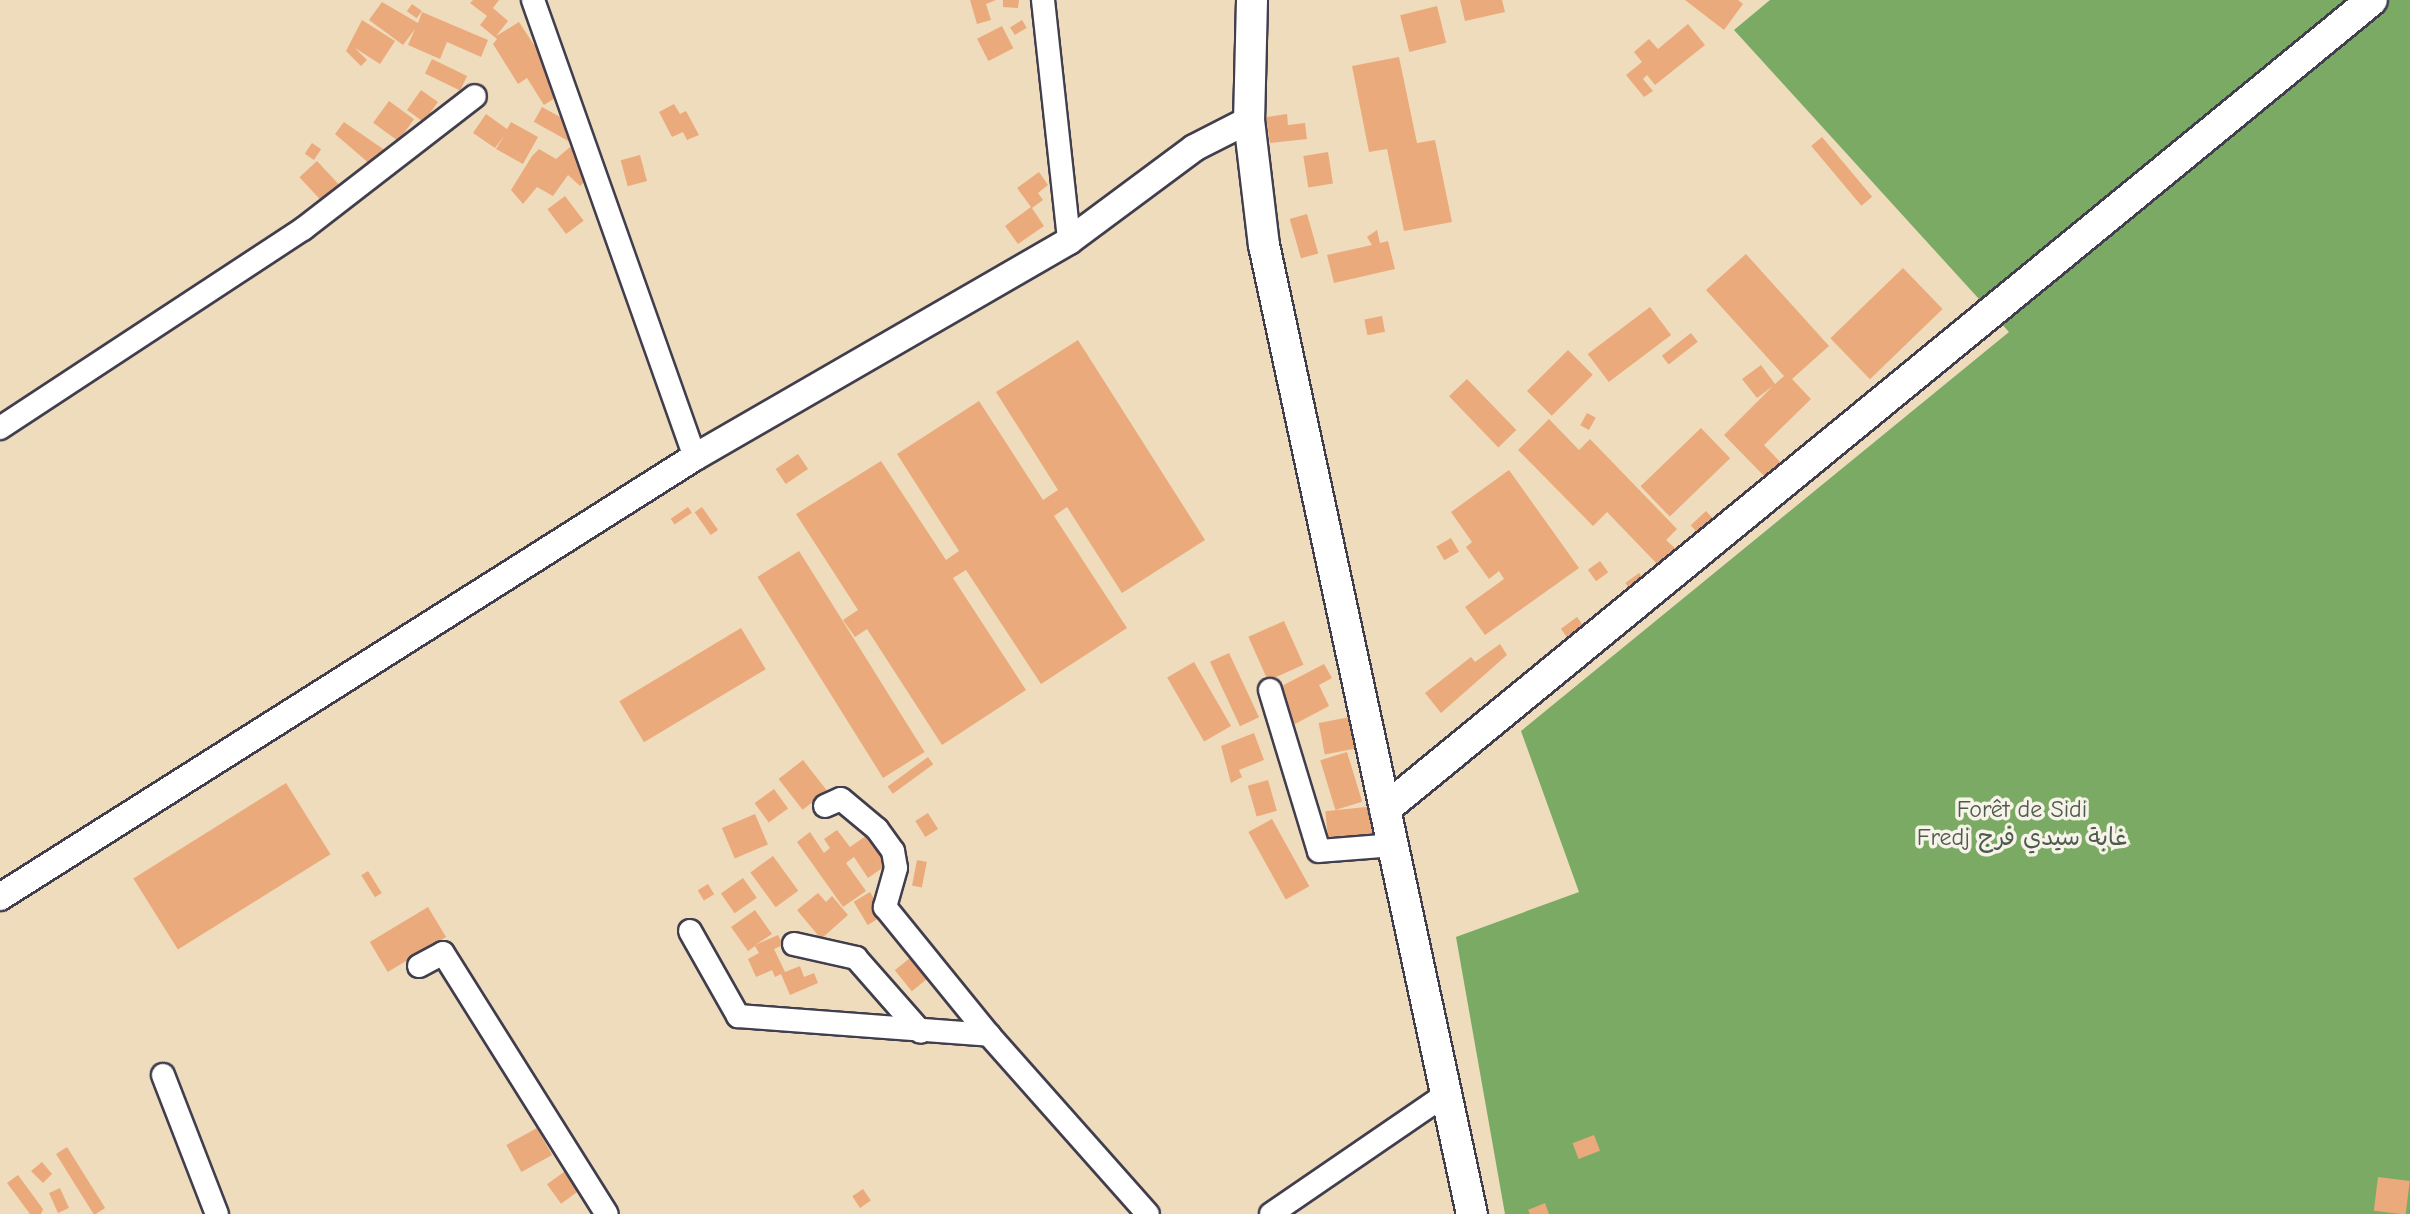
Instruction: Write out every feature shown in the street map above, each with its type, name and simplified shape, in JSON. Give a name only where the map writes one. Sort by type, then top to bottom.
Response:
[{"type":"main road","points":[[1252,0],[1249,120],[1264,245],[1472,1214]]},
{"type":"main road","points":[[1385,809],[2372,0]]},
{"type":"street","points":[[533,0],[695,457]]},
{"type":"street","points":[[1043,0],[1069,241]]},
{"type":"street","points":[[0,428],[303,229],[475,96]]},
{"type":"street","points":[[0,897],[695,457],[1069,241],[1194,148],[1249,120]]},
{"type":"street","points":[[1270,690],[1319,851],[1393,845]]},
{"type":"street","points":[[825,806],[841,799],[877,829],[893,851],[896,868],[885,907],[989,1035],[1148,1214]]},
{"type":"street","points":[[690,931],[738,1016],[989,1035]]},
{"type":"street","points":[[794,944],[856,958],[921,1032]]},
{"type":"street","points":[[419,966],[443,953],[607,1214]]},
{"type":"street","points":[[163,1075],[217,1214]]},
{"type":"street","points":[[1271,1214],[1446,1094]]},
{"type":"green space","name":"Forêt de Sidi Fredj غابة سيدي فرج","points":[[1770,0],[2410,0],[2410,1214],[1505,1214],[1456,937],[1579,892],[1521,731],[2009,332],[1734,30]]},
{"type":"building","points":[[473,0],[499,0],[493,8],[508,21],[496,36],[519,22],[534,45],[544,39],[566,91],[544,105],[527,78],[518,84],[493,44],[497,39],[480,25],[487,16],[470,3]]},
{"type":"building","points":[[970,0],[996,0],[986,4],[991,20],[977,24]]},
{"type":"building","points":[[1003,0],[1019,0],[1018,8],[1003,7]]},
{"type":"building","points":[[1460,0],[1502,0],[1505,12],[1465,21]]},
{"type":"building","points":[[1685,0],[1738,0],[1743,4],[1724,30]]},
{"type":"building","points":[[382,2],[418,23],[422,12],[488,40],[481,57],[447,42],[440,59],[408,45],[415,29],[403,45],[369,20]]},
{"type":"building","points":[[412,4],[422,11],[417,18],[407,11]]},
{"type":"building","points":[[1437,6],[1446,43],[1409,52],[1400,15]]},
{"type":"building","points":[[362,20],[395,41],[380,64],[355,48],[367,60],[361,66],[346,51]]},
{"type":"building","points":[[1022,20],[1027,28],[1015,35],[1010,27]]},
{"type":"building","points":[[1688,24],[1705,45],[1655,85],[1647,75],[1643,79],[1653,91],[1644,97],[1626,75],[1642,62],[1634,52],[1649,39],[1658,49]]},
{"type":"building","points":[[1002,26],[1013,48],[988,61],[977,39]]},
{"type":"building","points":[[1399,57],[1417,143],[1435,140],[1452,222],[1404,231],[1387,149],[1369,152],[1352,66]]},
{"type":"building","points":[[432,59],[467,76],[460,90],[425,73]]},
{"type":"building","points":[[421,90],[438,102],[430,113],[440,119],[433,129],[407,110]]},
{"type":"building","points":[[389,101],[414,119],[398,141],[373,123]]},
{"type":"building","points":[[674,104],[680,114],[686,111],[699,135],[687,140],[683,132],[672,137],[659,112]]},
{"type":"building","points":[[542,107],[580,128],[571,143],[534,122]]},
{"type":"building","points":[[486,114],[507,129],[511,122],[538,137],[523,164],[496,149],[504,136],[495,148],[473,133]]},
{"type":"building","points":[[1287,114],[1288,125],[1305,123],[1307,139],[1270,143],[1266,117]]},
{"type":"building","points":[[344,122],[399,160],[385,177],[335,134]]},
{"type":"building","points":[[1822,137],[1872,197],[1861,206],[1811,146]]},
{"type":"building","points":[[312,143],[321,149],[314,160],[305,154]]},
{"type":"building","points":[[570,147],[594,173],[580,186],[568,175],[553,196],[537,187],[523,204],[511,190],[532,156],[539,149],[556,159]]},
{"type":"building","points":[[1328,152],[1333,184],[1308,188],[1303,156]]},
{"type":"building","points":[[640,155],[647,181],[628,186],[621,160]]},
{"type":"building","points":[[317,161],[345,191],[327,207],[299,177]]},
{"type":"building","points":[[1039,172],[1048,185],[1038,193],[1043,200],[1032,208],[1044,226],[1018,244],[1005,226],[1031,207],[1017,188]]},
{"type":"building","points":[[565,196],[584,221],[566,234],[547,209]]},
{"type":"building","points":[[1307,214],[1318,253],[1301,258],[1290,219]]},
{"type":"building","points":[[1377,230],[1380,243],[1388,241],[1395,269],[1334,283],[1327,255],[1372,245],[1367,237]]},
{"type":"building","points":[[1746,254],[1829,346],[1792,379],[1811,399],[1764,445],[1784,466],[1769,481],[1724,435],[1773,386],[1757,398],[1742,379],[1761,365],[1775,384],[1784,376],[1706,290]]},
{"type":"building","points":[[1903,268],[1943,309],[1870,379],[1830,338]]},
{"type":"building","points":[[1650,307],[1671,335],[1609,382],[1588,354]]},
{"type":"building","points":[[1382,316],[1385,332],[1367,335],[1364,319]]},
{"type":"building","points":[[1691,333],[1698,342],[1669,364],[1662,356]]},
{"type":"building","points":[[1078,340],[1205,540],[1122,593],[1067,507],[1054,516],[1127,628],[1041,684],[966,570],[953,578],[1026,690],[942,745],[867,629],[855,637],[843,620],[858,610],[796,514],[881,461],[946,560],[959,551],[897,454],[979,401],[1043,500],[1058,490],[996,392]]},
{"type":"building","points":[[1568,350],[1593,375],[1552,416],[1527,391]]},
{"type":"building","points":[[1467,379],[1516,430],[1498,447],[1449,396]]},
{"type":"building","points":[[1587,413],[1596,418],[1589,430],[1580,425]]},
{"type":"building","points":[[1549,419],[1579,450],[1590,439],[1677,529],[1666,540],[1676,549],[1659,566],[1607,512],[1593,526],[1518,450]]},
{"type":"building","points":[[1701,428],[1730,458],[1670,517],[1641,486]]},
{"type":"building","points":[[798,454],[808,469],[786,484],[776,469]]},
{"type":"building","points":[[1509,470],[1579,568],[1485,635],[1465,607],[1504,579],[1499,571],[1489,579],[1466,547],[1472,542],[1451,512]]},
{"type":"building","points":[[688,507],[692,513],[675,525],[671,519]]},
{"type":"building","points":[[702,507],[718,530],[711,535],[695,512]]},
{"type":"building","points":[[1706,511],[1720,526],[1705,541],[1691,525]]},
{"type":"building","points":[[1451,538],[1459,552],[1444,560],[1436,546]]},
{"type":"building","points":[[799,551],[925,752],[883,778],[757,577]]},
{"type":"building","points":[[1600,561],[1608,572],[1596,581],[1588,570]]},
{"type":"building","points":[[1639,573],[1653,592],[1639,602],[1625,583]]},
{"type":"building","points":[[1577,617],[1592,638],[1576,650],[1561,629]]},
{"type":"building","points":[[1284,621],[1304,665],[1268,681],[1248,637]]},
{"type":"building","points":[[741,628],[766,669],[644,742],[619,701]]},
{"type":"building","points":[[1500,644],[1507,655],[1441,713],[1425,693],[1471,657],[1475,662]]},
{"type":"building","points":[[1229,653],[1259,717],[1240,726],[1210,662]]},
{"type":"building","points":[[1194,662],[1231,726],[1204,742],[1167,678]]},
{"type":"building","points":[[1324,664],[1332,678],[1319,685],[1329,706],[1295,724],[1276,689]]},
{"type":"building","points":[[1355,716],[1361,747],[1325,754],[1319,723]]},
{"type":"building","points":[[1254,733],[1264,760],[1239,770],[1242,777],[1231,783],[1221,746]]},
{"type":"building","points":[[1347,752],[1362,802],[1335,810],[1320,760]]},
{"type":"building","points":[[928,757],[933,764],[893,794],[888,786]]},
{"type":"building","points":[[803,760],[827,791],[803,810],[779,779]]},
{"type":"building","points":[[1268,780],[1277,811],[1257,817],[1248,786]]},
{"type":"building","points":[[286,783],[331,854],[178,950],[133,878]]},
{"type":"building","points":[[774,789],[788,808],[769,823],[755,803]]},
{"type":"building","points":[[1375,806],[1378,837],[1329,842],[1325,811]]},
{"type":"building","points":[[928,813],[938,829],[925,837],[915,821]]},
{"type":"building","points":[[755,814],[768,844],[735,858],[722,828]]},
{"type":"building","points":[[1272,819],[1309,886],[1286,899],[1248,832]]},
{"type":"building","points":[[837,830],[850,847],[870,833],[891,862],[868,878],[854,857],[846,863],[866,891],[843,907],[797,842],[810,832],[824,853],[830,848],[824,839]]},
{"type":"building","points":[[773,856],[798,891],[776,907],[750,872]]},
{"type":"building","points":[[917,860],[927,862],[922,887],[912,886]]},
{"type":"building","points":[[368,871],[382,893],[375,897],[361,875]]},
{"type":"building","points":[[743,878],[757,898],[735,913],[721,893]]},
{"type":"building","points":[[708,884],[714,894],[704,900],[698,890]]},
{"type":"building","points":[[870,892],[884,915],[868,925],[854,902]]},
{"type":"building","points":[[818,893],[826,902],[832,896],[848,915],[821,939],[797,910]]},
{"type":"building","points":[[428,907],[446,937],[388,972],[370,942]]},
{"type":"building","points":[[755,910],[772,934],[755,945],[778,935],[783,945],[774,949],[785,972],[800,966],[804,977],[814,973],[818,983],[790,995],[781,974],[775,977],[772,970],[756,977],[748,959],[759,953],[755,946],[748,951],[731,927]]},
{"type":"building","points":[[915,954],[932,975],[912,991],[895,970]]},
{"type":"building","points":[[537,1128],[552,1155],[521,1172],[506,1145]]},
{"type":"building","points":[[1594,1135],[1600,1151],[1579,1159],[1573,1143]]},
{"type":"building","points":[[67,1147],[105,1208],[94,1214],[56,1154]]},
{"type":"building","points":[[42,1162],[52,1174],[43,1183],[31,1171]]},
{"type":"building","points":[[568,1169],[582,1188],[561,1204],[547,1184]]},
{"type":"building","points":[[18,1175],[43,1209],[41,1214],[30,1214],[7,1183]]},
{"type":"building","points":[[2378,1177],[2410,1181],[2406,1214],[2374,1211]]},
{"type":"building","points":[[60,1188],[69,1208],[58,1213],[49,1193]]},
{"type":"building","points":[[863,1189],[871,1201],[860,1208],[852,1196]]},
{"type":"building","points":[[1545,1203],[1549,1214],[1530,1214],[1528,1210]]}]
